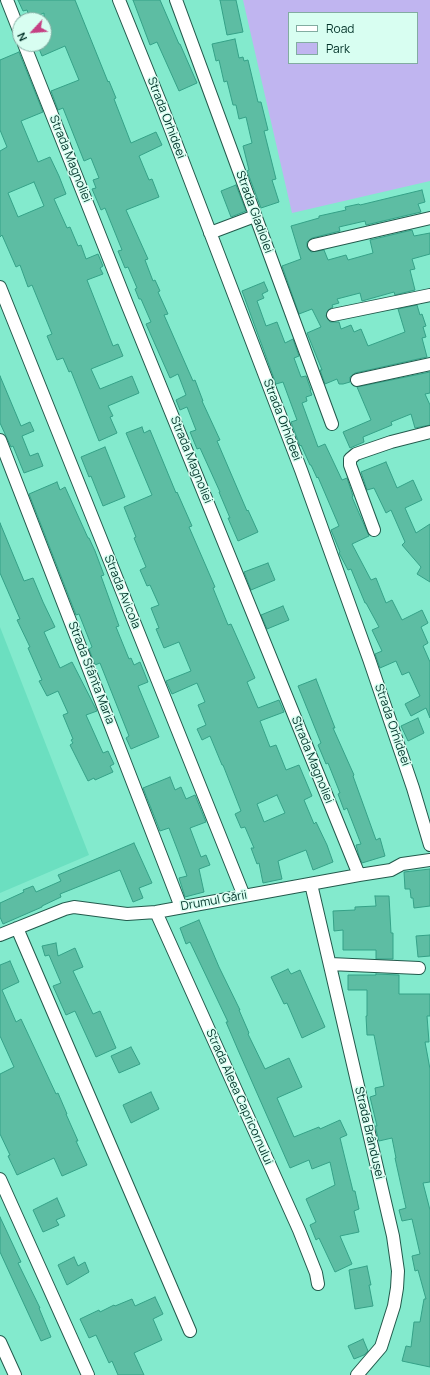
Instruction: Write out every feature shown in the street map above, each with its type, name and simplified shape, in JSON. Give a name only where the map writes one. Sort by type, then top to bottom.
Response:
[{"type":"street","points":[[7,0],[12,13]]},
{"type":"street","name":"Strada Orhideei","points":[[119,0],[301,470],[369,659],[413,788],[430,845]]},
{"type":"street","name":"Strada Gladiolei","points":[[176,0],[332,424]]},
{"type":"street","name":"Strada Magnoliei","points":[[27,52],[127,304],[359,875]]},
{"type":"street","points":[[210,233],[255,216]]},
{"type":"street","points":[[314,245],[430,218]]},
{"type":"street","name":"Strada Avicola","points":[[0,287],[244,896]]},
{"type":"street","points":[[333,315],[429,298]]},
{"type":"street","points":[[357,380],[430,364]]},
{"type":"street","points":[[374,530],[350,465],[350,459],[356,454],[390,442],[430,432]]},
{"type":"street","name":"Strada Sfânta Maria","points":[[0,440],[181,907]]},
{"type":"street","name":"Drumul Gării","points":[[0,935],[64,909],[74,907],[127,914],[156,912],[391,870],[402,864],[430,860]]},
{"type":"street","name":"Strada Brândușei","points":[[311,884],[393,1236],[398,1271],[394,1306],[381,1347],[357,1375]]},
{"type":"street","name":"Strada Aleea Capricornului","points":[[156,912],[299,1230],[316,1273],[318,1284]]},
{"type":"street","points":[[17,928],[190,1331]]},
{"type":"street","points":[[330,964],[419,968]]},
{"type":"street","points":[[0,1179],[88,1375]]},
{"type":"street","points":[[0,1342],[15,1375]]},
{"type":"shaded area","points":[[0,627],[89,855],[0,893]]},
{"type":"green space","points":[[243,0],[430,0],[430,181],[292,213]]},
{"type":"building","points":[[18,0],[75,0],[108,82],[109,81],[116,98],[114,99],[131,143],[156,132],[162,145],[139,156],[149,180],[152,179],[159,197],[126,210],[148,259],[145,260],[153,281],[155,280],[160,291],[158,292],[168,314],[164,315],[193,381],[195,380],[202,401],[220,440],[217,441],[247,511],[248,510],[258,532],[238,541],[228,518],[230,518],[220,492],[200,448],[197,449],[190,432],[196,430],[187,407],[180,410],[176,400],[186,395],[178,374],[170,378],[146,324],[151,322],[141,299],[139,299],[135,289],[137,288],[128,267],[125,268],[118,251],[122,250],[105,208],[101,210],[92,189],[96,188],[93,180],[99,178],[91,158],[84,161],[63,108],[58,110],[51,91],[79,80],[65,46],[52,52],[52,12],[23,11]]},
{"type":"building","points":[[133,0],[160,0],[197,83],[179,91],[157,42],[150,45]]},
{"type":"building","points":[[220,0],[236,0],[243,32],[227,35]]},
{"type":"building","points":[[235,39],[239,58],[243,57],[244,61],[248,60],[258,102],[261,102],[268,130],[264,131],[276,179],[272,180],[279,202],[261,208],[247,171],[249,170],[243,146],[252,143],[246,117],[239,119],[236,105],[233,105],[227,81],[224,82],[219,60],[216,61],[212,44]]},
{"type":"building","points":[[19,52],[43,112],[21,121],[38,162],[50,157],[59,176],[66,194],[54,199],[67,228],[70,227],[78,246],[81,245],[86,259],[98,254],[103,266],[100,268],[103,274],[87,280],[113,346],[118,344],[123,356],[91,369],[100,389],[132,376],[139,393],[108,406],[113,416],[110,417],[117,433],[99,441],[71,371],[69,372],[63,358],[57,360],[47,336],[52,334],[32,285],[28,287],[20,265],[16,267],[2,235],[0,237],[0,151],[7,147],[0,130],[0,60]],"holes":[[[34,182],[44,206],[18,217],[8,193]]]},
{"type":"building","points":[[40,52],[51,52],[42,56]]},
{"type":"building","points":[[236,185],[246,211],[231,217],[221,191]]},
{"type":"building","points":[[422,190],[425,202],[418,204],[421,212],[366,225],[365,221],[339,227],[340,231],[312,238],[307,242],[307,247],[311,252],[324,250],[328,260],[346,255],[348,260],[373,253],[370,240],[412,230],[414,236],[430,233],[430,254],[412,259],[415,269],[410,270],[415,290],[395,295],[394,292],[362,301],[360,293],[337,299],[339,303],[332,305],[333,307],[328,310],[326,316],[330,322],[339,322],[341,329],[351,325],[354,332],[361,329],[368,346],[405,332],[398,309],[417,305],[426,326],[423,327],[426,337],[422,338],[427,357],[355,373],[350,377],[350,382],[343,384],[339,384],[337,379],[325,384],[320,370],[322,370],[307,333],[321,327],[312,309],[299,314],[282,266],[301,259],[291,226],[319,218],[319,216],[346,210],[345,207],[360,205]]},
{"type":"building","points":[[264,282],[268,291],[262,294],[264,298],[257,301],[266,326],[277,322],[285,343],[293,339],[299,356],[294,358],[301,377],[306,376],[311,390],[312,395],[306,397],[307,401],[302,403],[318,447],[325,444],[342,480],[347,478],[353,496],[352,497],[369,536],[352,544],[371,580],[376,578],[386,603],[392,600],[402,620],[422,610],[428,623],[421,627],[428,643],[423,646],[430,662],[430,718],[426,708],[411,716],[405,704],[420,696],[409,672],[402,675],[396,661],[380,668],[375,654],[382,651],[372,630],[379,627],[365,603],[351,569],[348,570],[339,553],[340,552],[331,530],[339,526],[318,477],[317,478],[310,465],[301,445],[300,446],[291,422],[297,420],[283,382],[276,384],[242,291]]},
{"type":"building","points":[[430,372],[430,393],[425,394],[430,405],[430,425],[415,428],[411,414],[391,422],[392,425],[363,437],[364,442],[350,448],[343,432],[371,420],[357,387]]},
{"type":"building","points":[[0,376],[21,426],[30,422],[34,431],[22,436],[30,456],[38,453],[43,466],[24,473],[13,446],[11,447],[0,423]]},
{"type":"building","points":[[142,427],[144,433],[150,430],[176,493],[177,492],[192,526],[189,527],[215,587],[213,588],[228,625],[231,624],[255,678],[247,682],[258,708],[279,700],[284,712],[260,721],[270,747],[276,745],[286,770],[299,765],[312,796],[304,800],[314,824],[316,822],[327,845],[333,862],[313,870],[306,850],[278,861],[282,879],[263,883],[259,863],[257,864],[251,848],[254,848],[245,827],[241,828],[235,814],[241,811],[223,765],[210,736],[202,740],[197,729],[206,725],[198,705],[205,702],[197,683],[172,694],[166,681],[191,671],[179,642],[164,648],[156,629],[159,628],[151,608],[159,605],[150,585],[147,586],[140,570],[146,567],[134,538],[136,537],[124,507],[152,495],[126,433]],"holes":[[[277,795],[285,813],[264,822],[257,804]]]},
{"type":"building","points":[[105,447],[125,497],[103,506],[91,476],[89,477],[81,457]]},
{"type":"building","points":[[386,462],[397,488],[413,480],[422,500],[405,508],[416,533],[430,524],[430,582],[417,574],[421,567],[402,545],[405,542],[391,510],[386,513],[374,488],[367,490],[361,472]]},
{"type":"building","points":[[57,482],[60,490],[65,487],[95,551],[104,575],[101,576],[119,626],[116,627],[129,659],[131,658],[134,665],[140,662],[148,682],[138,686],[159,737],[131,749],[126,738],[129,736],[100,663],[95,665],[89,649],[92,647],[79,614],[76,615],[29,494]]},
{"type":"building","points":[[0,523],[24,581],[33,578],[55,627],[44,632],[60,668],[72,662],[97,711],[86,715],[103,753],[108,751],[114,764],[110,766],[113,772],[95,780],[94,778],[88,781],[70,745],[73,743],[71,740],[73,739],[63,715],[68,713],[58,691],[47,696],[39,681],[42,680],[28,648],[30,647],[17,620],[20,619],[0,573]]},
{"type":"building","points":[[268,563],[275,580],[251,590],[244,572]]},
{"type":"building","points":[[283,606],[289,620],[267,629],[261,615]]},
{"type":"building","points":[[316,679],[335,728],[333,728],[354,775],[353,776],[376,840],[380,838],[385,856],[362,863],[359,856],[356,845],[361,844],[347,808],[344,810],[338,794],[340,793],[328,763],[326,764],[318,745],[321,743],[298,686]]},
{"type":"building","points":[[418,718],[424,733],[408,741],[401,726]]},
{"type":"building","points":[[170,777],[175,790],[181,787],[186,799],[195,795],[206,822],[190,828],[201,857],[206,855],[210,865],[199,869],[204,892],[185,897],[179,878],[187,876],[169,828],[160,831],[143,788]]},
{"type":"building","points":[[134,843],[152,883],[139,888],[143,898],[133,902],[120,870],[60,894],[61,897],[42,907],[3,924],[0,917],[0,903],[24,892],[23,890],[33,886],[36,892],[61,881],[58,875]]},
{"type":"building","points":[[430,869],[430,906],[414,908],[410,889],[405,889],[404,872]]},
{"type":"building","points":[[375,896],[389,896],[391,933],[393,933],[393,959],[376,959],[376,950],[343,950],[343,930],[334,931],[333,911],[355,910],[355,907],[376,906]]},
{"type":"building","points":[[199,920],[219,967],[240,1010],[249,1033],[248,1034],[265,1069],[289,1058],[302,1087],[277,1098],[294,1137],[319,1127],[320,1129],[340,1120],[347,1135],[340,1138],[359,1209],[354,1211],[359,1232],[340,1236],[352,1264],[335,1272],[319,1238],[316,1240],[310,1225],[316,1222],[306,1199],[335,1185],[330,1162],[312,1169],[309,1160],[290,1168],[226,1022],[228,1022],[190,942],[186,944],[180,928]]},
{"type":"building","points":[[430,935],[430,956],[418,957],[416,936]]},
{"type":"building","points":[[56,943],[58,956],[75,948],[83,967],[73,971],[93,1014],[100,1011],[116,1048],[96,1057],[75,1011],[66,1015],[53,986],[61,983],[49,955],[45,956],[42,946]]},
{"type":"building","points":[[10,961],[19,982],[2,990],[16,1022],[21,1019],[56,1094],[58,1093],[78,1141],[76,1141],[87,1165],[62,1176],[54,1158],[17,1175],[0,1134],[0,1074],[14,1067],[0,1036],[0,965]]},
{"type":"building","points":[[288,969],[291,974],[300,970],[325,1027],[302,1038],[287,1003],[284,1004],[271,977]]},
{"type":"building","points":[[348,975],[399,975],[399,994],[430,994],[430,1016],[427,1016],[429,1042],[425,1042],[430,1069],[430,1182],[423,1183],[430,1210],[430,1367],[402,1361],[406,1346],[411,1347],[414,1322],[420,1322],[424,1299],[426,1299],[418,1270],[415,1271],[412,1256],[420,1254],[412,1219],[402,1221],[399,1210],[406,1208],[392,1138],[379,1141],[375,1126],[377,1126],[370,1097],[376,1095],[375,1088],[384,1086],[374,1035],[367,1035],[367,990],[348,990]]},
{"type":"building","points":[[131,1047],[140,1064],[119,1073],[111,1056]]},
{"type":"building","points":[[151,1092],[159,1109],[131,1123],[123,1105]]},
{"type":"building","points":[[57,1198],[65,1216],[56,1220],[59,1225],[43,1232],[33,1210]]},
{"type":"building","points":[[0,1217],[21,1262],[18,1263],[40,1308],[51,1337],[41,1341],[0,1252]]},
{"type":"building","points":[[74,1257],[78,1266],[85,1262],[89,1272],[67,1285],[58,1265]]},
{"type":"building","points":[[367,1266],[373,1306],[355,1309],[349,1270]]},
{"type":"building","points":[[155,1297],[163,1314],[153,1319],[162,1340],[134,1353],[144,1375],[118,1375],[112,1361],[109,1363],[96,1335],[89,1338],[80,1319],[99,1310],[100,1312],[114,1305],[115,1306],[132,1299],[135,1306]]},
{"type":"building","points":[[363,1339],[368,1351],[364,1355],[354,1359],[348,1346]]}]
